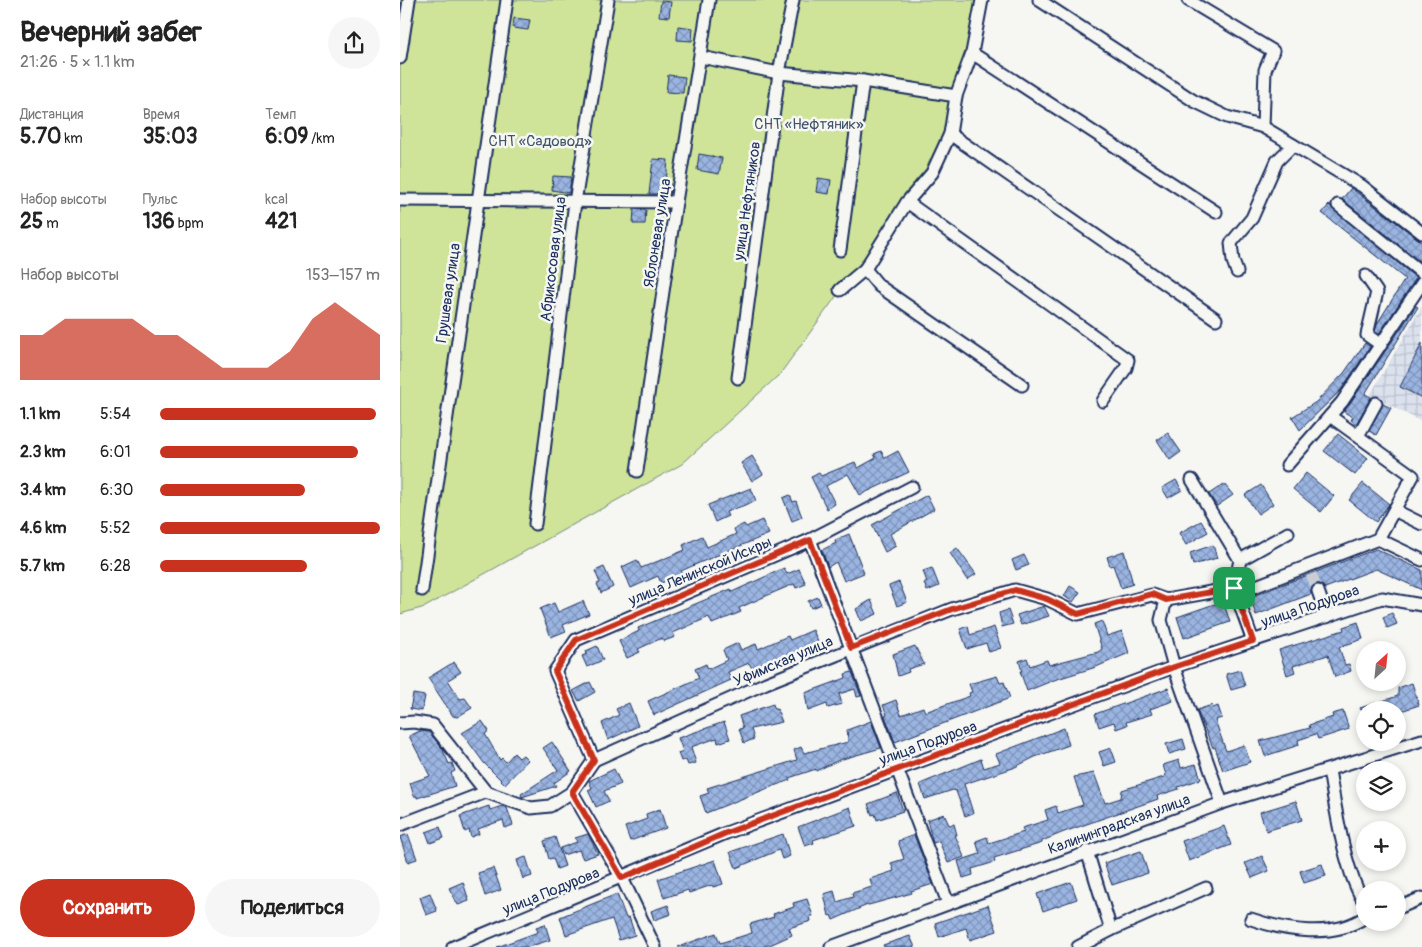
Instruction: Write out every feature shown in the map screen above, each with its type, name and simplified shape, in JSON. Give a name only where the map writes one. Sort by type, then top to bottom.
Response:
[{"type":"street","points":[[400,58],[409,0]]},
{"type":"street","name":"Грушевая улица","points":[[422,590],[476,202],[507,0]]},
{"type":"street","name":"Абрикосовая улица","points":[[534,524],[575,202],[608,0]]},
{"type":"street","name":"Яблоневая улица","points":[[637,471],[676,202],[702,57],[709,0]]},
{"type":"street","name":"улица Нефтяников","points":[[738,378],[780,73],[793,0]]},
{"type":"street","points":[[840,290],[865,269],[908,202],[932,172],[950,134],[956,96],[972,53],[982,0]]},
{"type":"street","points":[[1039,0],[1194,101],[1227,117],[1263,127],[1362,186],[1422,233]]},
{"type":"street","points":[[1188,0],[1273,52],[1266,70],[1263,127]]},
{"type":"street","points":[[972,53],[1216,212]]},
{"type":"street","points":[[702,57],[780,73],[863,81],[956,96]]},
{"type":"street","points":[[840,250],[863,81]]},
{"type":"street","points":[[950,134],[1216,319]]},
{"type":"street","points":[[1238,272],[1233,261],[1232,243],[1252,218],[1277,161],[1294,145]]},
{"type":"street","points":[[400,200],[676,202]]},
{"type":"street","points":[[908,202],[1128,360],[1126,368],[1103,401]]},
{"type":"street","points":[[1338,205],[1422,273]]},
{"type":"street","points":[[865,269],[879,286],[1022,385]]},
{"type":"street","points":[[1366,276],[1377,292],[1367,335],[1381,345]]},
{"type":"street","points":[[1287,465],[1330,416],[1381,345],[1422,283]]},
{"type":"street","points":[[1358,436],[1376,403]]},
{"type":"street","points":[[1330,416],[1413,476],[1396,511],[1378,539],[1422,560]]},
{"type":"street","points":[[1192,480],[1240,560],[1234,588],[1253,641]]},
{"type":"street","name":"улица Ленинской Искры","points":[[594,760],[555,671],[576,640],[810,540],[912,487]]},
{"type":"street","points":[[1396,511],[1422,524]]},
{"type":"street","points":[[1240,560],[1288,533]]},
{"type":"street","name":"Уфимская улица","points":[[594,760],[851,648],[952,609],[1015,590],[1047,599],[1078,614],[1152,594],[1166,600],[1234,588],[1251,588],[1310,570],[1378,539]]},
{"type":"street","points":[[810,540],[948,903]]},
{"type":"street","points":[[1318,591],[1327,617]]},
{"type":"street","name":"улица Подурова","points":[[453,947],[726,833],[1174,667],[1382,598],[1422,605]]},
{"type":"street","points":[[1166,600],[1161,620],[1174,667],[1222,802]]},
{"type":"street","points":[[400,723],[414,722],[432,725],[486,792],[531,808],[550,806],[572,792],[594,760]]},
{"type":"street","name":"Калининградская улица","points":[[831,947],[843,945],[948,903],[1222,802],[1422,740]]},
{"type":"street","points":[[1329,770],[1342,838],[1356,883]]},
{"type":"street","points":[[400,825],[486,792]]},
{"type":"street","points":[[572,792],[622,878],[655,947]]},
{"type":"street","points":[[1087,851],[1111,930]]},
{"type":"street","points":[[1078,947],[1111,930],[1206,888]]},
{"type":"street","points":[[1406,905],[1422,898]]},
{"type":"street","points":[[1251,919],[1275,927],[1322,931],[1356,923]]},
{"type":"shaded area","points":[[1422,306],[1422,422],[1370,395]]},
{"type":"green space","points":[[400,0],[977,0],[966,61],[955,104],[934,161],[780,374],[682,464],[425,607],[400,614]]},
{"type":"building","points":[[661,1],[671,2],[669,17],[659,16]]},
{"type":"building","points":[[514,18],[530,20],[528,30],[513,28]]},
{"type":"building","points":[[678,26],[693,28],[692,41],[677,40]]},
{"type":"building","points":[[668,75],[685,77],[683,93],[666,92]]},
{"type":"building","points":[[699,154],[722,158],[719,174],[697,170]]},
{"type":"building","points":[[653,159],[668,160],[666,183],[670,183],[669,194],[649,194]]},
{"type":"building","points":[[553,176],[571,177],[569,193],[552,190]]},
{"type":"building","points":[[818,178],[831,180],[829,194],[816,192]]},
{"type":"building","points":[[1351,188],[1422,242],[1422,263],[1342,199]]},
{"type":"building","points":[[1329,205],[1416,278],[1379,334],[1375,332],[1377,324],[1405,279],[1322,213]]},
{"type":"building","points":[[634,209],[646,210],[645,224],[633,224]]},
{"type":"building","points":[[1416,306],[1418,307],[1365,394],[1371,397],[1356,424],[1351,420],[1353,417],[1344,412]]},
{"type":"building","points":[[1365,343],[1370,347],[1340,391],[1300,430],[1292,417],[1316,402],[1344,373]]},
{"type":"building","points":[[1422,343],[1422,398],[1400,387]]},
{"type":"building","points":[[1383,404],[1391,408],[1376,435],[1369,431]]},
{"type":"building","points":[[1168,433],[1181,452],[1170,460],[1157,440]]},
{"type":"building","points":[[1338,434],[1368,458],[1355,475],[1324,451]]},
{"type":"building","points":[[881,451],[885,458],[898,451],[909,472],[860,495],[848,474],[826,486],[835,504],[827,509],[811,477],[819,473],[821,476],[855,462],[858,468],[876,458],[874,454]]},
{"type":"building","points":[[752,456],[763,474],[752,481],[741,463]]},
{"type":"building","points":[[1306,473],[1334,496],[1321,512],[1293,489]]},
{"type":"building","points":[[1176,480],[1182,490],[1168,498],[1162,488]]},
{"type":"building","points":[[1363,483],[1389,504],[1376,522],[1349,500]]},
{"type":"building","points":[[1224,484],[1233,495],[1217,506],[1209,494]]},
{"type":"building","points":[[1261,485],[1273,504],[1258,514],[1245,495]]},
{"type":"building","points":[[751,488],[756,501],[726,512],[728,516],[715,522],[708,505]]},
{"type":"building","points":[[790,495],[793,502],[796,501],[802,517],[792,521],[783,498]]},
{"type":"building","points":[[927,495],[934,509],[890,534],[896,546],[885,552],[872,525]]},
{"type":"building","points":[[762,520],[769,534],[681,571],[683,574],[661,583],[658,576],[631,588],[622,567],[637,560],[641,568],[685,550],[683,545],[702,536],[707,547],[736,534],[734,529],[744,524],[746,527]]},
{"type":"building","points":[[1201,521],[1208,532],[1186,545],[1179,533]]},
{"type":"building","points":[[849,534],[864,573],[844,581],[836,562],[828,567],[822,550],[836,543],[835,540]]},
{"type":"building","points":[[1213,545],[1217,558],[1193,565],[1190,553]]},
{"type":"building","points":[[957,548],[976,574],[967,580],[950,553]]},
{"type":"building","points":[[1376,549],[1422,570],[1422,590],[1376,569],[1325,588],[1320,584],[1315,584],[1311,589],[1311,594],[1256,615],[1250,597]]},
{"type":"building","points":[[1124,551],[1133,584],[1121,588],[1113,565],[1110,566],[1107,557]]},
{"type":"building","points":[[1024,555],[1029,565],[1016,570],[1012,560]]},
{"type":"building","points":[[604,567],[613,587],[601,593],[597,584],[600,583],[595,571]]},
{"type":"building","points":[[784,568],[787,574],[799,569],[806,584],[796,588],[794,584],[775,592],[739,608],[741,612],[712,624],[709,617],[673,633],[675,637],[664,641],[662,638],[638,649],[640,652],[627,658],[619,641],[639,631],[638,628],[731,589],[732,592]]},
{"type":"building","points":[[932,568],[939,586],[927,591],[924,583],[927,582],[923,571]]},
{"type":"building","points":[[899,582],[907,602],[897,606],[889,586]]},
{"type":"building","points":[[1070,586],[1080,592],[1073,602],[1064,596]]},
{"type":"building","points":[[818,597],[821,604],[811,608],[808,601]]},
{"type":"building","points":[[871,600],[877,614],[861,621],[856,609]]},
{"type":"building","points":[[583,601],[589,614],[563,625],[566,631],[551,637],[540,609],[554,603],[558,612]]},
{"type":"building","points":[[1223,601],[1230,622],[1184,638],[1177,617]]},
{"type":"building","points":[[1044,606],[1049,616],[1021,625],[1017,615]]},
{"type":"building","points":[[1008,610],[1013,624],[1002,627],[999,613]]},
{"type":"building","points":[[1392,613],[1397,624],[1387,628],[1383,617]]},
{"type":"building","points":[[1102,621],[1107,636],[1122,631],[1129,653],[1096,667],[1054,680],[1027,691],[1020,671],[1022,671],[1019,661],[1027,658],[1030,666],[1047,660],[1049,665],[1098,652],[1102,649],[1094,624]]},
{"type":"building","points":[[1358,622],[1363,639],[1339,647],[1345,665],[1349,664],[1351,671],[1335,677],[1328,655],[1293,666],[1295,672],[1287,675],[1279,650],[1344,630],[1343,627]]},
{"type":"building","points":[[968,626],[970,635],[994,627],[1001,648],[989,652],[986,643],[967,649],[960,629]]},
{"type":"building","points":[[813,630],[818,642],[753,670],[749,663],[728,672],[731,680],[654,715],[648,701],[699,678],[695,669],[706,664],[708,669],[727,660],[723,650],[738,643],[741,650],[756,644],[758,649],[788,636],[790,640]]},
{"type":"building","points":[[597,646],[603,660],[587,667],[582,656],[587,654],[586,651]]},
{"type":"building","points":[[915,646],[924,664],[908,669],[909,672],[898,676],[893,654]]},
{"type":"building","points":[[454,662],[461,672],[448,680],[460,699],[465,698],[472,708],[457,717],[453,716],[428,678]]},
{"type":"building","points":[[1240,670],[1245,686],[1231,690],[1226,674]]},
{"type":"building","points":[[852,672],[861,696],[857,697],[855,689],[839,694],[842,704],[828,708],[827,704],[808,711],[805,693],[846,678],[845,674]]},
{"type":"building","points":[[997,676],[1000,683],[1004,682],[1010,698],[895,742],[883,705],[896,700],[901,715],[923,707],[925,712],[970,696],[969,693],[972,692],[969,684]]},
{"type":"building","points":[[590,682],[595,692],[579,701],[573,691]]},
{"type":"building","points":[[1412,683],[1419,705],[1406,709],[1406,701],[1382,701],[1398,696],[1398,691],[1406,691],[1406,685]]},
{"type":"building","points":[[1168,688],[1173,701],[1150,709],[1152,714],[1126,722],[1127,725],[1116,729],[1114,722],[1099,727],[1095,714]]},
{"type":"building","points":[[413,694],[425,696],[422,711],[410,709]]},
{"type":"building","points":[[629,703],[638,726],[608,740],[602,723],[619,715],[616,709]]},
{"type":"building","points":[[773,704],[782,722],[751,729],[754,739],[744,743],[739,729],[743,728],[739,716]]},
{"type":"building","points":[[1212,705],[1213,708],[1218,706],[1222,718],[1215,720],[1226,751],[1244,745],[1250,762],[1223,771],[1215,747],[1213,748],[1197,710]]},
{"type":"building","points":[[1343,711],[1349,729],[1318,739],[1316,734],[1298,740],[1299,745],[1265,756],[1260,741],[1310,728],[1309,725],[1333,717],[1332,714]]},
{"type":"building","points":[[482,721],[489,731],[485,734],[500,760],[502,758],[506,762],[514,753],[519,758],[523,755],[528,760],[505,784],[484,763],[462,733]]},
{"type":"building","points":[[871,721],[881,748],[839,760],[816,771],[816,769],[789,778],[790,780],[706,813],[700,796],[709,793],[707,788],[797,760],[794,750],[801,747],[804,753],[848,742],[847,730]]},
{"type":"building","points":[[724,722],[730,739],[718,743],[717,738],[691,747],[696,763],[688,765],[686,760],[681,761],[678,753],[683,751],[678,738]]},
{"type":"building","points":[[1064,728],[1069,745],[1035,757],[1013,768],[964,784],[973,813],[965,816],[956,791],[953,790],[925,799],[920,784],[981,759],[984,768],[1000,763],[996,754]]},
{"type":"building","points":[[420,731],[429,732],[442,748],[449,764],[452,763],[455,771],[451,773],[455,786],[417,798],[417,796],[414,796],[410,783],[430,776],[409,736]]},
{"type":"building","points":[[1183,739],[1186,749],[1169,754],[1166,744]]},
{"type":"building","points":[[552,742],[571,771],[554,783],[556,786],[522,797],[521,794],[558,770],[543,748]]},
{"type":"building","points":[[1111,748],[1116,762],[1104,766],[1099,752]]},
{"type":"building","points":[[1179,760],[1181,768],[1196,764],[1201,779],[1157,796],[1158,799],[1064,832],[1042,841],[1042,843],[994,858],[995,862],[972,869],[973,875],[963,878],[958,861],[980,854],[976,841],[987,837],[989,843],[1024,832],[1022,828],[1048,820],[1045,810],[1056,806],[1058,813],[1083,805],[1074,777],[1094,773],[1105,803],[1121,798],[1122,790],[1164,777],[1166,775],[1163,765]]},
{"type":"building","points":[[614,769],[621,784],[604,791],[609,801],[596,807],[588,790],[592,788],[589,781]]},
{"type":"building","points":[[897,793],[903,811],[877,820],[875,814],[872,815],[868,804]]},
{"type":"building","points":[[1296,801],[1302,820],[1266,831],[1260,812]]},
{"type":"building","points":[[489,806],[490,810],[502,806],[507,808],[513,825],[505,828],[503,820],[478,829],[479,834],[471,837],[469,830],[465,832],[460,816]]},
{"type":"building","points":[[850,807],[856,826],[813,840],[814,843],[805,846],[798,827]]},
{"type":"building","points":[[660,809],[666,828],[630,841],[625,827],[647,819],[646,814]]},
{"type":"building","points":[[944,814],[949,825],[954,824],[957,835],[955,835],[964,857],[948,863],[939,841],[933,843],[927,820]]},
{"type":"building","points":[[1224,826],[1231,845],[1189,861],[1182,841]]},
{"type":"building","points":[[440,827],[444,838],[430,843],[426,832]]},
{"type":"building","points":[[408,834],[417,859],[408,862],[400,837]]},
{"type":"building","points":[[588,834],[598,854],[583,859],[579,850],[563,855],[560,848],[577,842],[575,838]]},
{"type":"building","points":[[783,834],[790,856],[782,859],[779,850],[736,868],[730,852]]},
{"type":"building","points":[[914,835],[933,884],[911,891],[912,893],[865,906],[833,920],[831,915],[829,916],[824,894],[834,891],[837,902],[853,897],[852,893],[872,887],[870,879],[894,871],[891,863],[904,859],[898,841]]},
{"type":"building","points":[[555,837],[565,866],[557,869],[553,858],[549,859],[544,841]]},
{"type":"building","points":[[1141,851],[1148,873],[1112,885],[1104,863]]},
{"type":"building","points":[[1262,856],[1269,871],[1252,878],[1245,863]]},
{"type":"building","points":[[526,857],[532,876],[523,879],[517,860]]},
{"type":"building","points":[[715,860],[723,884],[713,887],[712,885],[689,893],[688,890],[664,898],[658,879]]},
{"type":"building","points":[[1322,864],[1326,876],[1304,883],[1300,871]]},
{"type":"building","points":[[493,868],[501,890],[485,896],[478,873]]},
{"type":"building","points":[[463,882],[469,901],[458,905],[449,888]]},
{"type":"building","points":[[1071,882],[1077,899],[1043,911],[1037,894]]},
{"type":"building","points":[[430,893],[437,911],[426,915],[420,897]]},
{"type":"building","points":[[617,894],[626,918],[629,917],[635,935],[619,940],[612,919],[566,935],[560,917]]},
{"type":"building","points":[[807,899],[813,916],[810,916],[811,921],[789,928],[792,935],[772,944],[762,947],[678,947],[716,933],[720,943],[752,933],[750,924],[774,917],[773,914],[794,907],[793,903]]},
{"type":"building","points":[[668,905],[671,914],[654,920],[651,911]]},
{"type":"building","points":[[988,905],[997,931],[970,940],[966,928],[939,937],[935,923]]},
{"type":"building","points":[[545,924],[550,940],[528,947],[497,947],[538,932],[536,927]]},
{"type":"building","points":[[910,936],[915,947],[884,947],[883,945]]},
{"type":"tunnel","points":[[1311,574],[1318,591]]},
{"type":"route","points":[[810,540],[851,648],[952,609],[1015,590],[1047,599],[1078,614],[1152,594],[1166,600],[1234,588],[1253,641],[1174,667],[726,833],[622,878],[572,792],[594,760],[555,671],[576,640],[810,540]]},
{"type":"park label","name":"СНТ «Нефтяник»","points":[[809,124]]},
{"type":"park label","name":"СНТ «Садовод»","points":[[540,141]]}]
